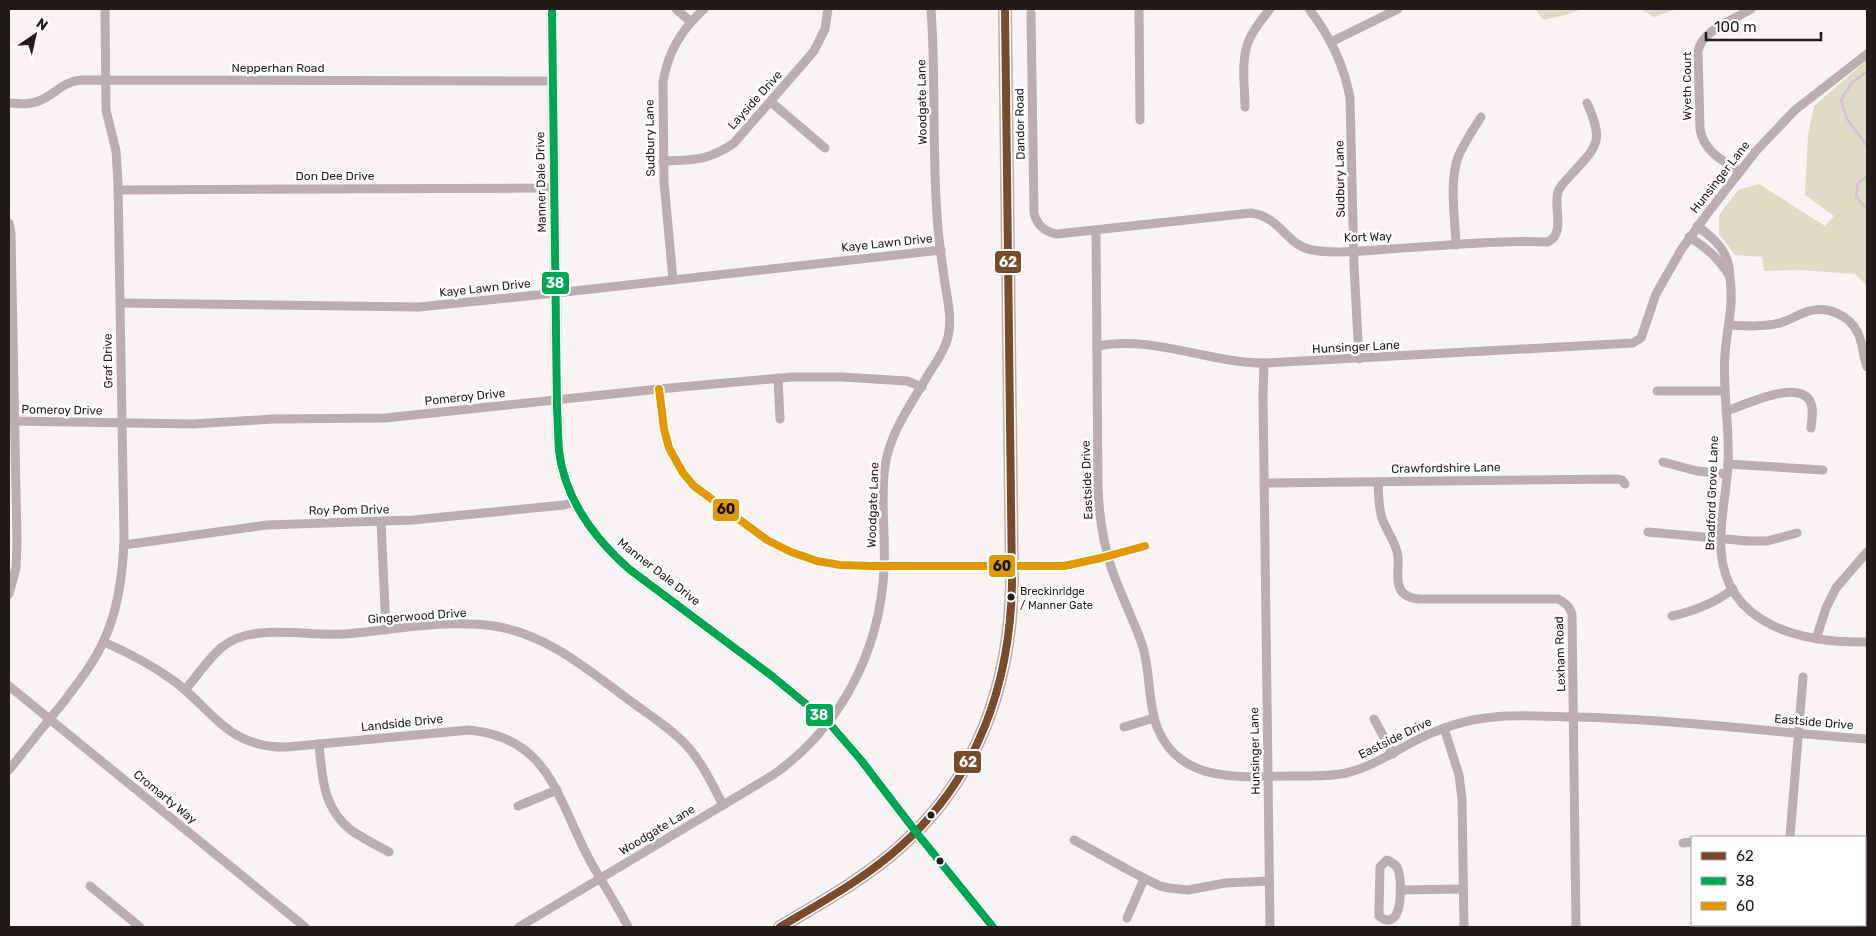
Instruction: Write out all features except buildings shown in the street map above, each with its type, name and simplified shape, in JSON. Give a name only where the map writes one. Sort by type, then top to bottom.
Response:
[{"type":"main road","points":[[780,927],[855,882],[901,846],[932,816],[964,770],[987,722],[1006,657],[1012,611],[1012,566],[1005,9]]},
{"type":"street","name":"Graf Drive","points":[[9,770],[83,676],[104,642],[119,591],[124,544],[118,190],[116,151],[106,110],[105,9]]},
{"type":"street","name":"Manner Dale Drive","points":[[552,9],[557,400],[560,458],[565,478],[575,502],[589,527],[607,550],[629,569],[772,676],[829,723],[861,760],[992,927]]},
{"type":"street","points":[[676,9],[691,22]]},
{"type":"street","name":"Sudbury Lane","points":[[673,280],[663,161],[662,94],[665,70],[675,42],[704,9]]},
{"type":"street","name":"Layside Drive","points":[[663,161],[698,160],[720,152],[744,133],[814,51],[824,33],[828,9]]},
{"type":"street","name":"Woodgate Lane","points":[[519,927],[789,764],[829,723],[855,682],[868,652],[877,622],[884,566],[884,490],[887,456],[894,435],[943,351],[949,330],[948,306],[936,211],[931,9]]},
{"type":"street","points":[[1139,9],[1140,120]]},
{"type":"street","points":[[1245,107],[1246,50],[1254,30],[1270,9]]},
{"type":"street","name":"Sudbury Lane","points":[[1309,9],[1322,24],[1344,68],[1350,98],[1359,359]]},
{"type":"street","points":[[1332,42],[1398,9]]},
{"type":"street","name":"Wyeth Court","points":[[1740,171],[1714,154],[1702,139],[1698,52],[1701,43],[1707,36],[1751,9]]},
{"type":"street","name":"Dandor Road","points":[[1031,14],[1033,207],[1035,218],[1045,230]]},
{"type":"street","name":"Hunsinger Lane","points":[[1270,927],[1264,364],[1633,343],[1641,338],[1656,294],[1689,237],[1740,171],[1772,132],[1795,110],[1867,54]]},
{"type":"street","name":"Nepperhan Road","points":[[9,103],[36,102],[64,84],[73,81],[553,81]]},
{"type":"street","points":[[771,102],[825,148]]},
{"type":"street","name":"Kort Way","points":[[1045,230],[1057,234],[1096,231],[1251,213],[1274,221],[1293,240],[1306,248],[1320,251],[1548,242],[1552,240],[1557,232],[1558,192],[1595,146],[1596,124],[1587,103]]},
{"type":"street","points":[[1456,245],[1454,184],[1456,166],[1464,146],[1481,117]]},
{"type":"street","name":"Don Dee Drive","points":[[118,190],[553,188]]},
{"type":"street","points":[[9,223],[11,233],[10,315],[16,558],[14,578],[9,594]]},
{"type":"street","name":"Bradford Grove Lane","points":[[1698,226],[1709,234],[1728,262],[1732,301],[1725,347],[1724,391],[1728,464],[1720,538],[1723,565],[1733,589],[1748,609],[1768,624],[1785,631],[1832,642],[1867,642]]},
{"type":"street","name":"Eastside Drive","points":[[1096,231],[1099,504],[1104,541],[1114,577],[1142,644],[1146,660],[1151,708],[1158,730],[1168,745],[1195,768],[1221,776],[1320,776],[1346,773],[1368,766],[1444,728],[1464,721],[1497,717],[1627,719],[1867,739]]},
{"type":"street","points":[[1689,237],[1710,251],[1729,275]]},
{"type":"street","name":"Kaye Lawn Drive","points":[[120,303],[419,307],[940,250]]},
{"type":"street","points":[[1729,325],[1763,326],[1780,323],[1812,310],[1832,311],[1848,320],[1858,333],[1867,367]]},
{"type":"street","points":[[1097,346],[1112,344],[1156,346],[1224,361],[1264,364]]},
{"type":"street","name":"Pomeroy Drive","points":[[12,421],[193,424],[274,419],[385,418],[778,378],[842,376],[907,380],[922,387]]},
{"type":"street","points":[[778,378],[780,418]]},
{"type":"street","points":[[659,389],[664,429],[669,448],[683,473],[703,493],[767,540],[791,552],[817,561],[832,564],[884,566],[1064,566],[1146,546]]},
{"type":"street","points":[[1657,391],[1724,391]]},
{"type":"street","points":[[1726,411],[1783,392],[1796,391],[1803,394],[1810,401],[1812,407],[1811,428]]},
{"type":"street","points":[[1663,462],[1697,471],[1727,474]]},
{"type":"street","points":[[1728,464],[1823,470]]},
{"type":"street","name":"Crawfordshire Lane","points":[[1264,483],[1618,479],[1622,480],[1625,484]]},
{"type":"street","name":"Lexham Road","points":[[1378,482],[1381,514],[1396,547],[1398,581],[1406,595],[1413,599],[1558,599],[1566,603],[1572,614],[1576,927]]},
{"type":"street","name":"Roy Pom Drive","points":[[124,544],[267,525],[381,522],[497,512],[575,502]]},
{"type":"street","points":[[381,522],[386,630]]},
{"type":"street","points":[[1648,532],[1748,542],[1767,541],[1798,533]]},
{"type":"street","points":[[1816,638],[1826,608],[1836,588],[1867,552]]},
{"type":"street","points":[[1672,616],[1707,606],[1720,600],[1733,589]]},
{"type":"street","name":"Gingerwood Drive","points":[[185,690],[221,648],[242,636],[264,632],[320,635],[470,624],[504,628],[526,634],[547,644],[583,666],[674,734],[701,764],[723,805]]},
{"type":"street","name":"Landside Drive","points":[[104,642],[150,664],[185,690],[224,727],[250,742],[272,747],[469,730],[491,732],[512,742],[528,752],[543,768],[557,790],[586,854],[628,927]]},
{"type":"street","points":[[1790,836],[1803,677]]},
{"type":"street","name":"Cromarty Way","points":[[9,686],[305,927]]},
{"type":"street","points":[[1124,727],[1154,718]]},
{"type":"street","points":[[1374,719],[1394,754]]},
{"type":"street","points":[[1444,728],[1459,775],[1462,799],[1464,927]]},
{"type":"street","points":[[319,744],[323,783],[331,807],[343,823],[352,831],[388,852]]},
{"type":"street","points":[[518,806],[557,790]]},
{"type":"street","points":[[1074,840],[1144,879],[1169,888],[1188,890],[1225,882],[1269,881]]},
{"type":"street","points":[[1387,860],[1398,868],[1400,890],[1398,913],[1394,919],[1385,921],[1379,916],[1380,866],[1387,860]]},
{"type":"street","points":[[1127,918],[1144,879]]},
{"type":"street","points":[[90,886],[140,927]]},
{"type":"street","points":[[1400,890],[1464,889]]},
{"type":"shaded area","points":[[1535,9],[1582,9],[1543,20]]},
{"type":"shaded area","points":[[1640,9],[1678,9],[1654,17]]},
{"type":"shaded area","points":[[1867,60],[1867,286],[1855,274],[1800,270],[1764,271],[1762,257],[1735,255],[1719,234],[1719,215],[1738,190],[1759,184],[1825,226],[1834,216],[1805,195],[1808,135],[1814,106]]},
{"type":"waterway","points":[[1867,71],[1851,84],[1841,100],[1847,119],[1867,146]]},
{"type":"waterway","points":[[1867,176],[1858,183],[1856,197],[1867,209]]},
{"type":"transit line","name":"38","points":[[552,9],[558,440],[562,469],[575,502],[593,531],[629,569],[772,676],[829,723],[861,760],[993,927]]},
{"type":"transit line","name":"62","points":[[780,927],[874,868],[902,845],[928,818],[951,790],[970,759],[985,726],[1005,657],[1010,621],[1012,584],[1005,9]]},
{"type":"transit line","name":"60","points":[[659,389],[664,429],[669,448],[683,473],[694,486],[767,540],[791,552],[817,561],[840,565],[872,566],[1064,566],[1145,546]]},
{"type":"place","name":"Breckinridge / Manner Gate","points":[[1011,597]]}]
